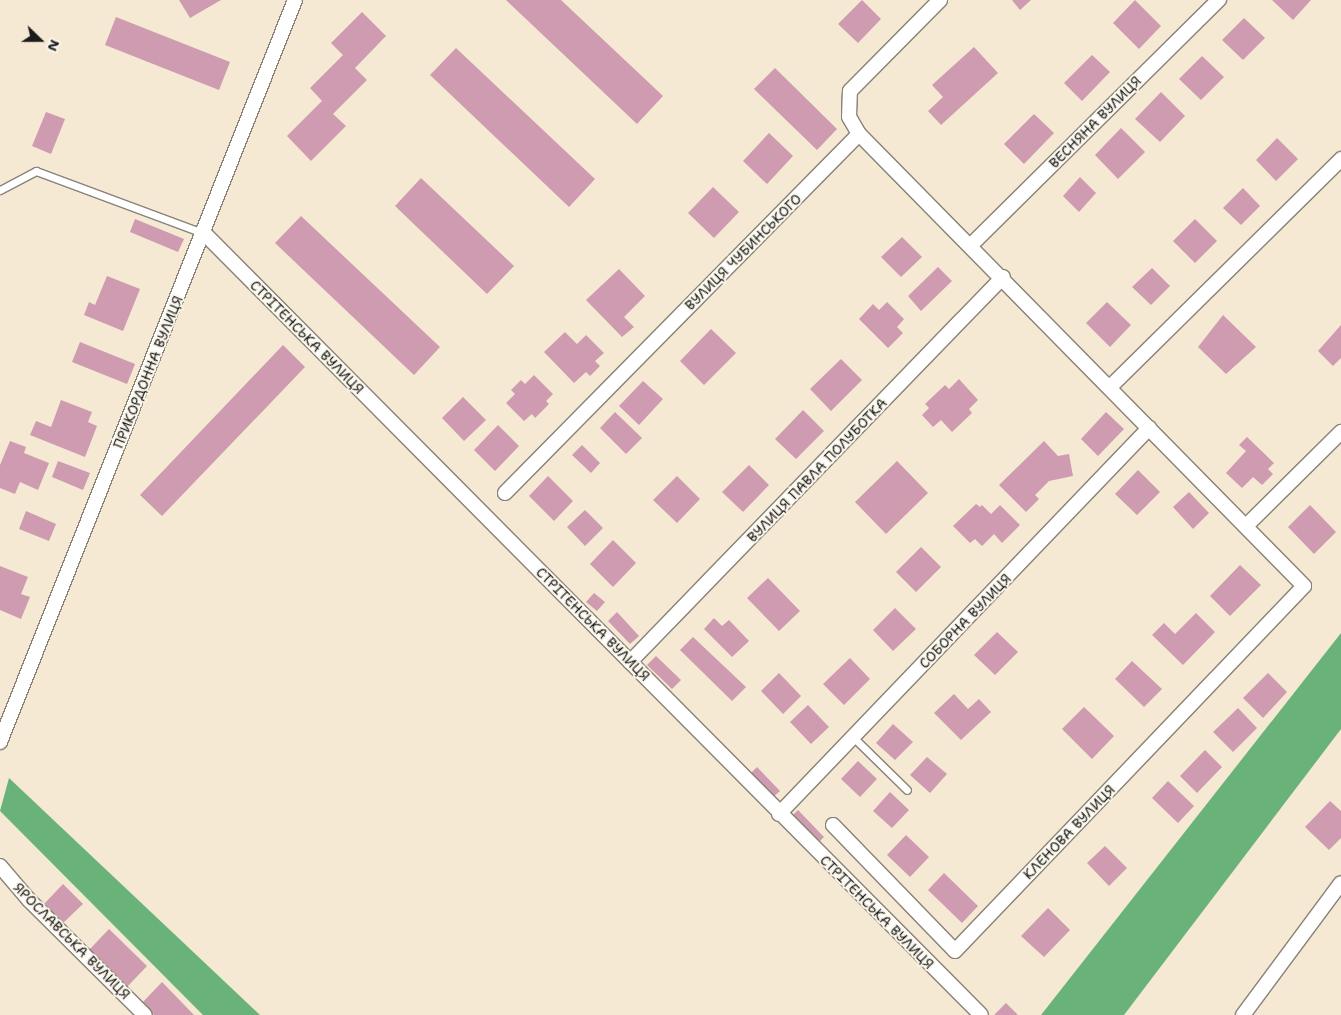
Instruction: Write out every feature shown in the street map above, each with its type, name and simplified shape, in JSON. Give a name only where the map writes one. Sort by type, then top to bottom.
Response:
[{"type":"street","name":"ПРИКОРДОННА ВУЛИЦЯ","points":[[0,742],[204,233],[295,0]]},
{"type":"street","points":[[940,0],[850,90],[849,117],[859,134],[1003,277],[1246,526],[1341,432]]},
{"type":"street","name":"ВЕСНЯНА ВУЛИЦЯ","points":[[971,245],[1219,0]]},
{"type":"street","name":"ВУЛИЦЯ ЧУБИНСЬКОГО","points":[[505,493],[859,134]]},
{"type":"street","points":[[1110,388],[1341,158]]},
{"type":"street","name":"СТРІТЕНСЬКА ВУЛИЦЯ","points":[[204,233],[779,814],[981,1015]]},
{"type":"street","name":"ВУЛИЦЯ ПАВЛА ПОЛУБОТКА","points":[[630,662],[1003,277]]},
{"type":"street","name":"СОБОРНА ВУЛИЦЯ","points":[[779,814],[854,738],[1149,428]]},
{"type":"street","name":"КЛЕНОВА ВУЛИЦЯ","points":[[833,825],[955,951],[1304,586],[1246,526]]},
{"type":"street","name":"ЯРОСЛАВСЬКА ВУЛИЦЯ","points":[[0,866],[29,900],[145,1015]]},
{"type":"street","points":[[1243,1015],[1341,883]]},
{"type":"lane","points":[[0,190],[36,170],[204,233]]},
{"type":"lane","points":[[854,738],[907,790]]},
{"type":"green space","points":[[1341,633],[1341,729],[1124,1015],[1041,1015]]},
{"type":"green space","points":[[9,778],[260,1015],[203,1015],[0,811]]},
{"type":"building","points":[[179,0],[221,0],[190,18]]},
{"type":"building","points":[[506,0],[561,0],[663,96],[637,124]]},
{"type":"building","points":[[862,0],[881,19],[858,43],[838,24]]},
{"type":"building","points":[[1012,0],[1031,0],[1020,10]]},
{"type":"building","points":[[1135,0],[1161,26],[1139,49],[1113,23]]},
{"type":"building","points":[[1272,0],[1311,0],[1293,20]]},
{"type":"building","points":[[362,12],[386,36],[355,68],[367,80],[333,114],[346,126],[311,161],[287,136],[322,101],[310,88],[343,55],[331,43]]},
{"type":"building","points":[[116,17],[230,62],[219,90],[105,45]]},
{"type":"building","points":[[1244,18],[1265,38],[1243,60],[1222,40]]},
{"type":"building","points":[[974,47],[998,73],[941,125],[928,111],[943,97],[932,85]]},
{"type":"building","points":[[456,48],[595,179],[569,207],[430,75]]},
{"type":"building","points":[[1092,55],[1110,72],[1082,101],[1064,83]]},
{"type":"building","points":[[1202,56],[1224,77],[1201,100],[1179,79]]},
{"type":"building","points":[[775,68],[837,129],[817,150],[754,89]]},
{"type":"building","points":[[1161,92],[1185,116],[1160,142],[1135,119]]},
{"type":"building","points":[[46,112],[65,119],[51,154],[32,146]]},
{"type":"building","points":[[1034,114],[1054,133],[1024,164],[1004,144]]},
{"type":"building","points":[[1121,128],[1145,152],[1118,179],[1095,155]]},
{"type":"building","points":[[769,133],[793,156],[767,184],[743,161]]},
{"type":"building","points":[[1277,138],[1298,159],[1276,181],[1256,160]]},
{"type":"building","points":[[1080,177],[1096,193],[1079,212],[1063,196]]},
{"type":"building","points":[[421,178],[514,266],[487,294],[395,206]]},
{"type":"building","points":[[713,187],[739,212],[714,238],[688,213]]},
{"type":"building","points":[[1243,188],[1260,206],[1241,225],[1223,208]]},
{"type":"building","points":[[301,216],[440,347],[414,375],[275,243]]},
{"type":"building","points":[[135,219],[184,239],[178,252],[130,232]]},
{"type":"building","points":[[1195,219],[1217,241],[1195,263],[1173,241]]},
{"type":"building","points":[[902,237],[922,257],[901,277],[881,257]]},
{"type":"building","points":[[938,267],[952,281],[921,311],[908,296]]},
{"type":"building","points":[[1152,268],[1170,286],[1151,305],[1132,287]]},
{"type":"building","points":[[619,269],[645,296],[624,317],[634,327],[622,337],[586,300]]},
{"type":"building","points":[[107,276],[140,289],[123,331],[84,315],[89,302],[95,305]]},
{"type":"building","points":[[887,302],[904,319],[897,327],[903,333],[888,348],[859,319],[873,304],[879,310]]},
{"type":"building","points":[[1107,302],[1131,325],[1110,347],[1086,323]]},
{"type":"building","points":[[1223,315],[1256,347],[1226,374],[1198,347]]},
{"type":"building","points":[[1341,325],[1341,358],[1333,366],[1318,351]]},
{"type":"building","points":[[711,329],[736,353],[704,385],[680,361]]},
{"type":"building","points":[[565,332],[577,344],[586,335],[604,353],[595,361],[600,366],[590,376],[586,372],[574,383],[544,352]]},
{"type":"building","points":[[80,342],[135,364],[127,384],[72,362]]},
{"type":"building","points":[[283,345],[305,367],[162,516],[140,495]]},
{"type":"building","points":[[841,359],[862,380],[831,411],[810,389]]},
{"type":"building","points":[[534,375],[553,394],[546,401],[549,404],[535,418],[532,414],[524,421],[506,403],[515,394],[511,390],[521,380],[525,384]]},
{"type":"building","points":[[959,379],[978,400],[969,409],[972,413],[952,432],[941,420],[933,427],[922,415],[929,408],[925,404],[945,385],[949,389]]},
{"type":"building","points":[[643,381],[663,399],[639,425],[619,406]]},
{"type":"building","points":[[463,397],[486,420],[464,441],[442,418]]},
{"type":"building","points":[[61,400],[92,412],[88,422],[97,426],[85,457],[30,435],[36,421],[51,427]]},
{"type":"building","points":[[803,410],[824,431],[796,459],[775,439]]},
{"type":"building","points":[[615,412],[642,438],[626,454],[600,428]]},
{"type":"building","points":[[1106,412],[1124,429],[1098,456],[1081,439]]},
{"type":"building","points":[[498,425],[519,446],[495,471],[474,450]]},
{"type":"building","points":[[1247,437],[1274,463],[1268,469],[1273,474],[1262,485],[1253,477],[1242,488],[1226,473],[1246,451],[1239,445]]},
{"type":"building","points":[[10,441],[26,447],[24,453],[49,463],[38,490],[20,482],[15,494],[0,488],[0,465]]},
{"type":"building","points":[[1044,441],[1058,456],[1069,454],[1073,476],[1049,481],[1035,495],[1039,499],[1026,512],[999,485]]},
{"type":"building","points":[[582,445],[600,463],[591,473],[572,455]]},
{"type":"building","points":[[58,461],[90,473],[83,490],[52,477]]},
{"type":"building","points":[[897,461],[928,493],[886,534],[855,502]]},
{"type":"building","points":[[749,465],[769,485],[743,512],[722,492]]},
{"type":"building","points":[[1138,470],[1160,492],[1137,515],[1115,494]]},
{"type":"building","points":[[548,476],[573,501],[554,521],[529,496]]},
{"type":"building","points":[[677,476],[700,499],[677,523],[653,500]]},
{"type":"building","points":[[1189,492],[1209,513],[1193,529],[1173,507]]},
{"type":"building","points":[[976,504],[980,507],[982,505],[991,514],[1000,505],[1020,525],[1002,543],[994,534],[982,546],[975,539],[970,543],[953,526]]},
{"type":"building","points":[[1310,505],[1336,532],[1314,554],[1288,527]]},
{"type":"building","points":[[585,510],[603,528],[585,546],[567,527]]},
{"type":"building","points":[[26,511],[56,524],[49,541],[19,529]]},
{"type":"building","points":[[613,540],[636,563],[613,587],[590,564]]},
{"type":"building","points":[[921,547],[941,567],[916,592],[896,572]]},
{"type":"building","points":[[1240,565],[1261,585],[1230,616],[1210,596]]},
{"type":"building","points":[[0,566],[28,577],[21,594],[30,597],[21,619],[0,610]]},
{"type":"building","points":[[768,578],[800,611],[779,631],[747,598]]},
{"type":"building","points":[[594,593],[605,602],[597,611],[586,602]]},
{"type":"building","points":[[895,608],[916,629],[893,651],[873,630]]},
{"type":"building","points":[[617,612],[639,636],[630,644],[608,621]]},
{"type":"building","points":[[1196,613],[1215,632],[1183,665],[1152,635],[1164,623],[1175,634]]},
{"type":"building","points":[[714,618],[722,626],[729,620],[749,641],[732,657],[704,629]]},
{"type":"building","points":[[997,632],[1018,652],[995,675],[974,655]]},
{"type":"building","points":[[693,637],[746,687],[732,701],[680,650]]},
{"type":"building","points":[[656,656],[681,680],[672,689],[647,665]]},
{"type":"building","points":[[850,658],[870,679],[844,705],[823,684]]},
{"type":"building","points":[[1132,661],[1162,689],[1144,707],[1115,679]]},
{"type":"building","points":[[779,673],[801,696],[783,714],[761,691]]},
{"type":"building","points":[[1268,673],[1287,692],[1263,718],[1243,698]]},
{"type":"building","points":[[954,694],[968,709],[979,699],[991,712],[961,740],[934,713]]},
{"type":"building","points":[[808,705],[829,727],[811,744],[790,722]]},
{"type":"building","points":[[1084,707],[1114,736],[1092,759],[1062,729]]},
{"type":"building","points":[[1238,708],[1257,728],[1233,752],[1213,732]]},
{"type":"building","points":[[893,724],[913,742],[895,760],[876,743]]},
{"type":"building","points":[[1205,750],[1222,767],[1197,793],[1180,776]]},
{"type":"building","points":[[927,757],[947,774],[930,793],[910,775]]},
{"type":"building","points":[[858,761],[877,779],[860,797],[841,779]]},
{"type":"building","points":[[757,767],[780,791],[771,799],[749,775]]},
{"type":"building","points":[[1168,781],[1194,806],[1178,823],[1152,798]]},
{"type":"building","points":[[890,792],[909,810],[892,828],[873,811]]},
{"type":"building","points":[[1330,801],[1341,811],[1341,838],[1329,850],[1305,827]]},
{"type":"building","points":[[798,810],[824,837],[816,845],[790,818]]},
{"type":"building","points":[[906,835],[929,857],[910,877],[887,855]]},
{"type":"building","points":[[1105,846],[1127,868],[1109,886],[1087,863]]},
{"type":"building","points":[[944,873],[978,906],[962,923],[928,890]]},
{"type":"building","points":[[63,884],[83,904],[63,923],[44,904]]},
{"type":"building","points":[[1048,908],[1070,930],[1044,957],[1021,936]]},
{"type":"building","points":[[109,929],[147,966],[127,987],[89,950]]},
{"type":"building","points":[[162,982],[194,1015],[154,1015],[142,1003]]},
{"type":"building","points":[[1006,1003],[1018,1015],[994,1015]]}]
